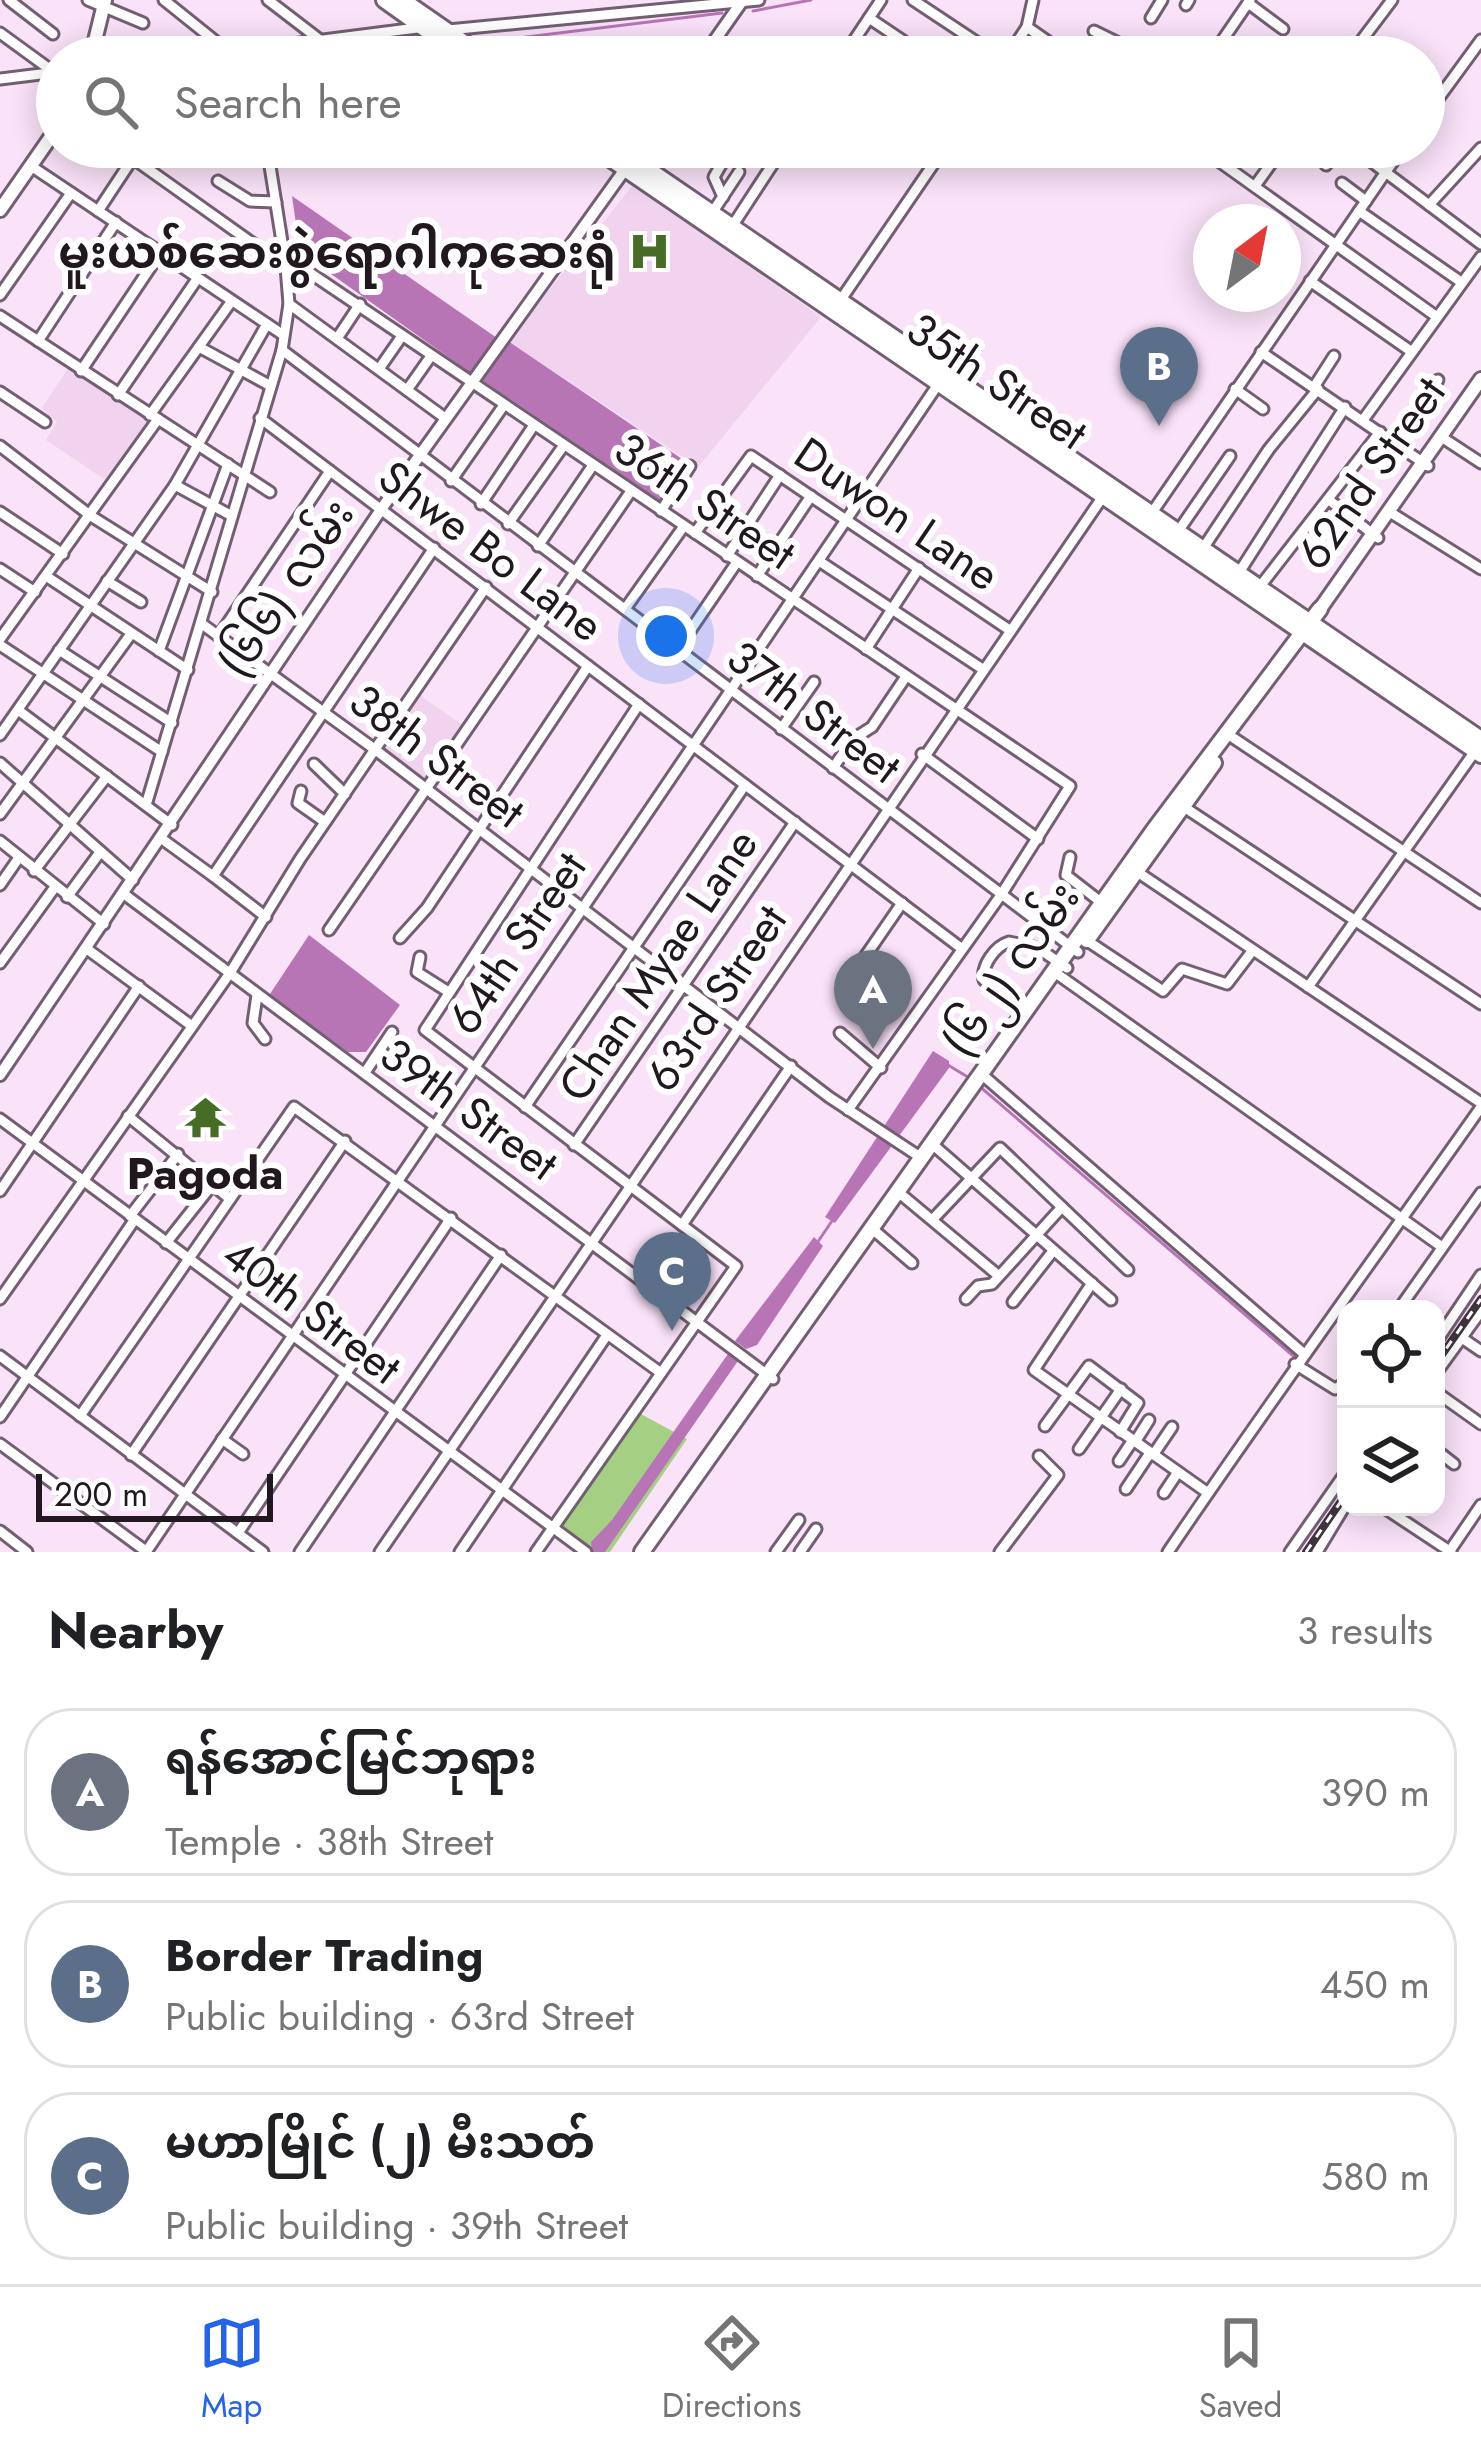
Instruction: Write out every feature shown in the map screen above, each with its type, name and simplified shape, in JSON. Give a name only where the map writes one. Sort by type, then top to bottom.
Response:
[{"type":"main road","points":[[384,0],[435,36]]},
{"type":"main road","points":[[403,0],[454,36]]},
{"type":"main road","points":[[96,36],[103,5]]},
{"type":"main road","points":[[0,210],[36,159]]},
{"type":"main road","name":"35th Street","points":[[646,168],[729,232],[1148,520],[1255,593],[1313,624],[1480,747]]},
{"type":"main road","name":"35th Street","points":[[647,168],[712,213],[729,232]]},
{"type":"main road","name":"62nd Street","points":[[1313,624],[1481,379]]},
{"type":"main road","name":"62nd Street","points":[[1426,464],[1481,390]]},
{"type":"main road","name":"35th Street","points":[[1148,520],[1178,530],[1240,571],[1255,593]]},
{"type":"main road","name":"(၆၂) လမ်း","points":[[643,1552],[1313,624]]},
{"type":"main road","name":"(၆၂) လမ်း","points":[[1078,944],[1102,903],[1133,868]]},
{"type":"main road","name":"(၆၂) လမ်း","points":[[979,1082],[1024,1011],[1060,969]]},
{"type":"main road","name":"(၆၂) လမ်း","points":[[654,1552],[920,1157],[934,1145]]},
{"type":"street","points":[[9,0],[53,34]]},
{"type":"street","points":[[88,0],[143,23]]},
{"type":"street","points":[[164,0],[210,36]]},
{"type":"street","points":[[268,0],[315,36]]},
{"type":"street","points":[[367,36],[422,27],[446,31],[759,0]]},
{"type":"street","points":[[857,36],[881,0]]},
{"type":"street","points":[[913,0],[970,36]]},
{"type":"street","points":[[1020,36],[1034,0]]},
{"type":"street","points":[[1150,19],[1162,0]]},
{"type":"street","points":[[1365,36],[1392,0]]},
{"type":"street","points":[[717,36],[741,1]]},
{"type":"street","points":[[1226,36],[1249,1],[1283,29]]},
{"type":"street","points":[[869,18],[896,36]]},
{"type":"street","points":[[1027,27],[1040,36]]},
{"type":"street","points":[[1094,31],[1104,36]]},
{"type":"street","points":[[0,33],[36,58]]},
{"type":"street","points":[[1445,89],[1481,40]]},
{"type":"street","points":[[0,79],[36,74]]},
{"type":"street","points":[[1429,205],[1481,148]]},
{"type":"street","points":[[31,166],[282,334]]},
{"type":"street","points":[[98,211],[126,168]]},
{"type":"street","name":"36th Street","points":[[148,168],[286,261],[303,266],[360,304],[1070,788],[1038,839]]},
{"type":"street","points":[[146,806],[282,350],[289,304],[271,168]]},
{"type":"street","name":"(၆၆) လမ်း","points":[[0,1076],[382,508],[626,168]]},
{"type":"street","points":[[719,168],[714,177],[723,197]]},
{"type":"street","points":[[729,232],[770,168]]},
{"type":"street","points":[[836,306],[931,168]]},
{"type":"street","points":[[1229,168],[1437,317]]},
{"type":"street","points":[[1255,186],[1268,168]]},
{"type":"street","points":[[1379,168],[1481,244]]},
{"type":"street","points":[[1148,520],[1388,168]]},
{"type":"street","points":[[712,213],[739,172]]},
{"type":"street","points":[[0,179],[14,189]]},
{"type":"street","points":[[218,181],[250,201],[276,202]]},
{"type":"street","points":[[1342,182],[1363,206],[1462,282]]},
{"type":"street","points":[[0,295],[71,193]]},
{"type":"street","points":[[38,341],[116,222]]},
{"type":"street","points":[[81,371],[160,254]]},
{"type":"street","points":[[1363,420],[1481,257]]},
{"type":"street","points":[[118,395],[197,279]]},
{"type":"street","points":[[1310,281],[1412,352]]},
{"type":"street","points":[[162,752],[0,642],[91,516],[231,302]]},
{"type":"street","points":[[289,304],[445,418]]},
{"type":"street","points":[[338,337],[360,304]]},
{"type":"street","points":[[0,316],[270,492]]},
{"type":"street","points":[[0,735],[175,485],[267,324]]},
{"type":"street","points":[[379,369],[402,336]]},
{"type":"street","points":[[199,347],[269,386]]},
{"type":"street","name":"37th Street","points":[[282,350],[1001,895],[1078,944],[1167,993],[1183,969],[1227,984],[1253,950]]},
{"type":"street","points":[[1261,352],[1426,464]]},
{"type":"street","points":[[407,390],[431,356]]},
{"type":"street","points":[[1204,548],[1334,356]]},
{"type":"street","name":"64th Street","points":[[146,1552],[942,378]]},
{"type":"street","points":[[1396,443],[1438,380]]},
{"type":"street","points":[[1235,389],[1263,409]]},
{"type":"street","points":[[0,392],[45,422]]},
{"type":"street","points":[[451,481],[504,405]]},
{"type":"street","points":[[1240,571],[1345,407]]},
{"type":"street","name":"Shwe Bo Lane","points":[[264,422],[961,948]]},
{"type":"street","points":[[481,503],[534,425]]},
{"type":"street","points":[[1255,593],[1380,432]]},
{"type":"street","points":[[1446,440],[1481,463]]},
{"type":"street","points":[[508,524],[564,445]]},
{"type":"street","points":[[0,446],[91,516],[212,592]]},
{"type":"street","name":"Duwon Lane","points":[[695,533],[749,456],[1008,629]]},
{"type":"street","points":[[1178,530],[1230,456]]},
{"type":"street","points":[[159,651],[228,464]]},
{"type":"street","points":[[538,546],[593,465]]},
{"type":"street","points":[[661,511],[691,466]]},
{"type":"street","points":[[219,636],[330,471]]},
{"type":"street","points":[[677,650],[780,476]]},
{"type":"street","points":[[175,485],[232,517]]},
{"type":"street","points":[[329,930],[631,491]]},
{"type":"street","name":"63rd Street","points":[[380,1552],[886,806],[1107,491]]},
{"type":"street","points":[[757,576],[811,496]]},
{"type":"street","points":[[1329,500],[1375,536]]},
{"type":"street","points":[[0,512],[63,554]]},
{"type":"street","points":[[1391,513],[1481,568]]},
{"type":"street","points":[[625,609],[683,526]]},
{"type":"street","points":[[213,877],[434,548]]},
{"type":"street","points":[[819,561],[981,668]]},
{"type":"street","points":[[866,649],[919,568]]},
{"type":"street","points":[[0,569],[35,592]]},
{"type":"street","points":[[46,576],[188,670]]},
{"type":"street","points":[[107,581],[141,602]]},
{"type":"street","points":[[0,1299],[230,973],[374,748],[486,587]]},
{"type":"street","name":"38th Street","points":[[202,624],[374,748],[848,1110],[920,1157]]},
{"type":"street","points":[[0,814],[59,739],[130,634]]},
{"type":"street","points":[[59,650],[172,723]]},
{"type":"street","points":[[400,938],[480,829],[588,666]]},
{"type":"street","points":[[832,768],[855,736],[872,727],[905,677]]},
{"type":"street","points":[[781,729],[814,682]]},
{"type":"street","points":[[536,1552],[736,1266],[425,1030],[639,704]]},
{"type":"street","points":[[18,710],[172,825]]},
{"type":"street","points":[[1230,735],[1481,903]]},
{"type":"street","points":[[1308,987],[1480,747]]},
{"type":"street","points":[[848,1110],[1038,839],[922,754]]},
{"type":"street","points":[[0,763],[98,855],[133,880]]},
{"type":"street","points":[[314,764],[345,794]]},
{"type":"street","points":[[34,871],[107,776]]},
{"type":"street","points":[[525,1107],[745,785]]},
{"type":"street","points":[[302,791],[296,800],[326,822]]},
{"type":"street","points":[[1180,804],[1481,1004]]},
{"type":"street","name":"Chan Myae Lane","points":[[574,1145],[795,822]]},
{"type":"street","points":[[162,839],[266,917]]},
{"type":"street","points":[[0,841],[104,924]]},
{"type":"street","points":[[67,897],[98,855]]},
{"type":"street","points":[[1070,857],[1066,875],[1102,903]]},
{"type":"street","points":[[0,885],[18,859]]},
{"type":"street","points":[[1133,868],[1481,1105],[1315,1335],[1168,1552]]},
{"type":"street","points":[[0,963],[55,887]]},
{"type":"street","name":"39th Street","points":[[124,893],[770,1376]]},
{"type":"street","points":[[849,980],[902,904]]},
{"type":"street","points":[[1024,1011],[984,980],[984,970],[997,950],[1009,942],[1029,945],[1442,1247]]},
{"type":"street","points":[[87,949],[192,1026]]},
{"type":"street","points":[[420,957],[418,972],[447,991]]},
{"type":"street","points":[[0,1191],[139,986]]},
{"type":"street","points":[[256,995],[253,1023],[266,1040]]},
{"type":"street","points":[[366,1071],[392,1032]]},
{"type":"street","points":[[840,1034],[881,1068]]},
{"type":"street","points":[[682,1225],[790,1066]]},
{"type":"street","points":[[979,1082],[1337,1388]]},
{"type":"street","points":[[80,1417],[295,1107],[399,1178],[661,1373]]},
{"type":"street","points":[[128,1116],[230,1199]]},
{"type":"street","name":"40th Street","points":[[0,1119],[586,1552]]},
{"type":"street","points":[[131,1455],[345,1141]]},
{"type":"street","points":[[934,1145],[1111,1300]]},
{"type":"street","points":[[934,1217],[969,1175],[1000,1148],[1128,1270]]},
{"type":"street","points":[[0,1417],[178,1154]]},
{"type":"street","points":[[166,1243],[212,1185]]},
{"type":"street","points":[[1405,1300],[1481,1192]]},
{"type":"street","points":[[903,1196],[934,1217],[999,1276]]},
{"type":"street","points":[[966,1299],[999,1276],[1062,1207]]},
{"type":"street","points":[[238,1533],[451,1218]]},
{"type":"street","points":[[876,1232],[912,1263]]},
{"type":"street","points":[[1013,1302],[1053,1251]]},
{"type":"street","points":[[300,1552],[501,1255]]},
{"type":"street","points":[[1445,1329],[1481,1275]]},
{"type":"street","points":[[1091,1283],[1034,1366],[1068,1396],[1208,1493]]},
{"type":"street","points":[[1445,1361],[1481,1311]]},
{"type":"street","points":[[460,1552],[607,1336]]},
{"type":"street","points":[[1462,1338],[1481,1351]]},
{"type":"street","points":[[0,1356],[263,1552]]},
{"type":"street","points":[[1045,1426],[1089,1366],[1138,1405],[1120,1432]]},
{"type":"street","points":[[1079,1449],[1120,1389]]},
{"type":"street","points":[[1445,1398],[1481,1424]]},
{"type":"street","points":[[1119,1461],[1149,1420]]},
{"type":"street","points":[[1126,1489],[1172,1427]]},
{"type":"street","points":[[222,1439],[243,1454]]},
{"type":"street","points":[[0,1444],[146,1552]]},
{"type":"street","points":[[1000,1552],[1058,1475],[1039,1456]]},
{"type":"street","points":[[1445,1457],[1454,1464]]},
{"type":"street","points":[[1165,1492],[1178,1472]]},
{"type":"street","points":[[1291,1552],[1337,1485]]},
{"type":"street","points":[[1396,1516],[1450,1552],[1481,1504]]},
{"type":"street","points":[[1317,1552],[1339,1516]]},
{"type":"street","points":[[776,1552],[799,1520]]},
{"type":"street","points":[[800,1552],[816,1529]]},
{"type":"street","points":[[2,1536],[27,1552]]},
{"type":"shaded area","points":[[633,185],[821,317],[698,467],[508,341]]},
{"type":"shaded area","points":[[292,196],[497,338],[472,374],[300,252]]},
{"type":"shaded area","points":[[508,341],[688,463],[662,502],[482,380]]},
{"type":"shaded area","points":[[69,367],[149,422],[107,481],[46,440],[57,422],[42,408]]},
{"type":"shaded area","points":[[419,695],[467,728],[428,783],[382,747]]},
{"type":"shaded area","points":[[309,935],[400,1005],[366,1052],[348,1052],[268,997]]},
{"type":"shaded area","points":[[933,1051],[949,1061],[949,1068],[835,1223],[825,1217]]},
{"type":"shaded area","points":[[814,1237],[823,1246],[757,1345],[746,1349],[735,1341]]},
{"type":"shaded area","points":[[730,1351],[738,1361],[605,1552],[592,1552],[591,1542],[612,1520]]},
{"type":"green space","points":[[639,1413],[687,1439],[610,1552],[598,1552],[561,1525]]},
{"type":"waterway","points":[[753,11],[811,0]]},
{"type":"waterway","points":[[535,36],[722,13]]},
{"type":"waterway","points":[[948,1065],[971,1079]]},
{"type":"waterway","points":[[978,1085],[1298,1360]]},
{"type":"waterway","points":[[817,1243],[832,1221]]},
{"type":"railway","points":[[1445,1350],[1481,1299]]},
{"type":"railway","points":[[1306,1552],[1337,1507]]},
{"type":"place","name":"မူးယစ်ဆေးစွဲရောဂါကုဆေးရုံ","points":[[650,252]]},
{"type":"place","name":"Border Trading","points":[[1159,426]]},
{"type":"place","name":"ရန်အောင်မြင်ဘုရား","points":[[873,1049]]},
{"type":"place","name":"Pagoda","points":[[205,1117]]},
{"type":"place","name":"မဟာမြိုင် (၂) မီးသတ်","points":[[672,1331]]}]
